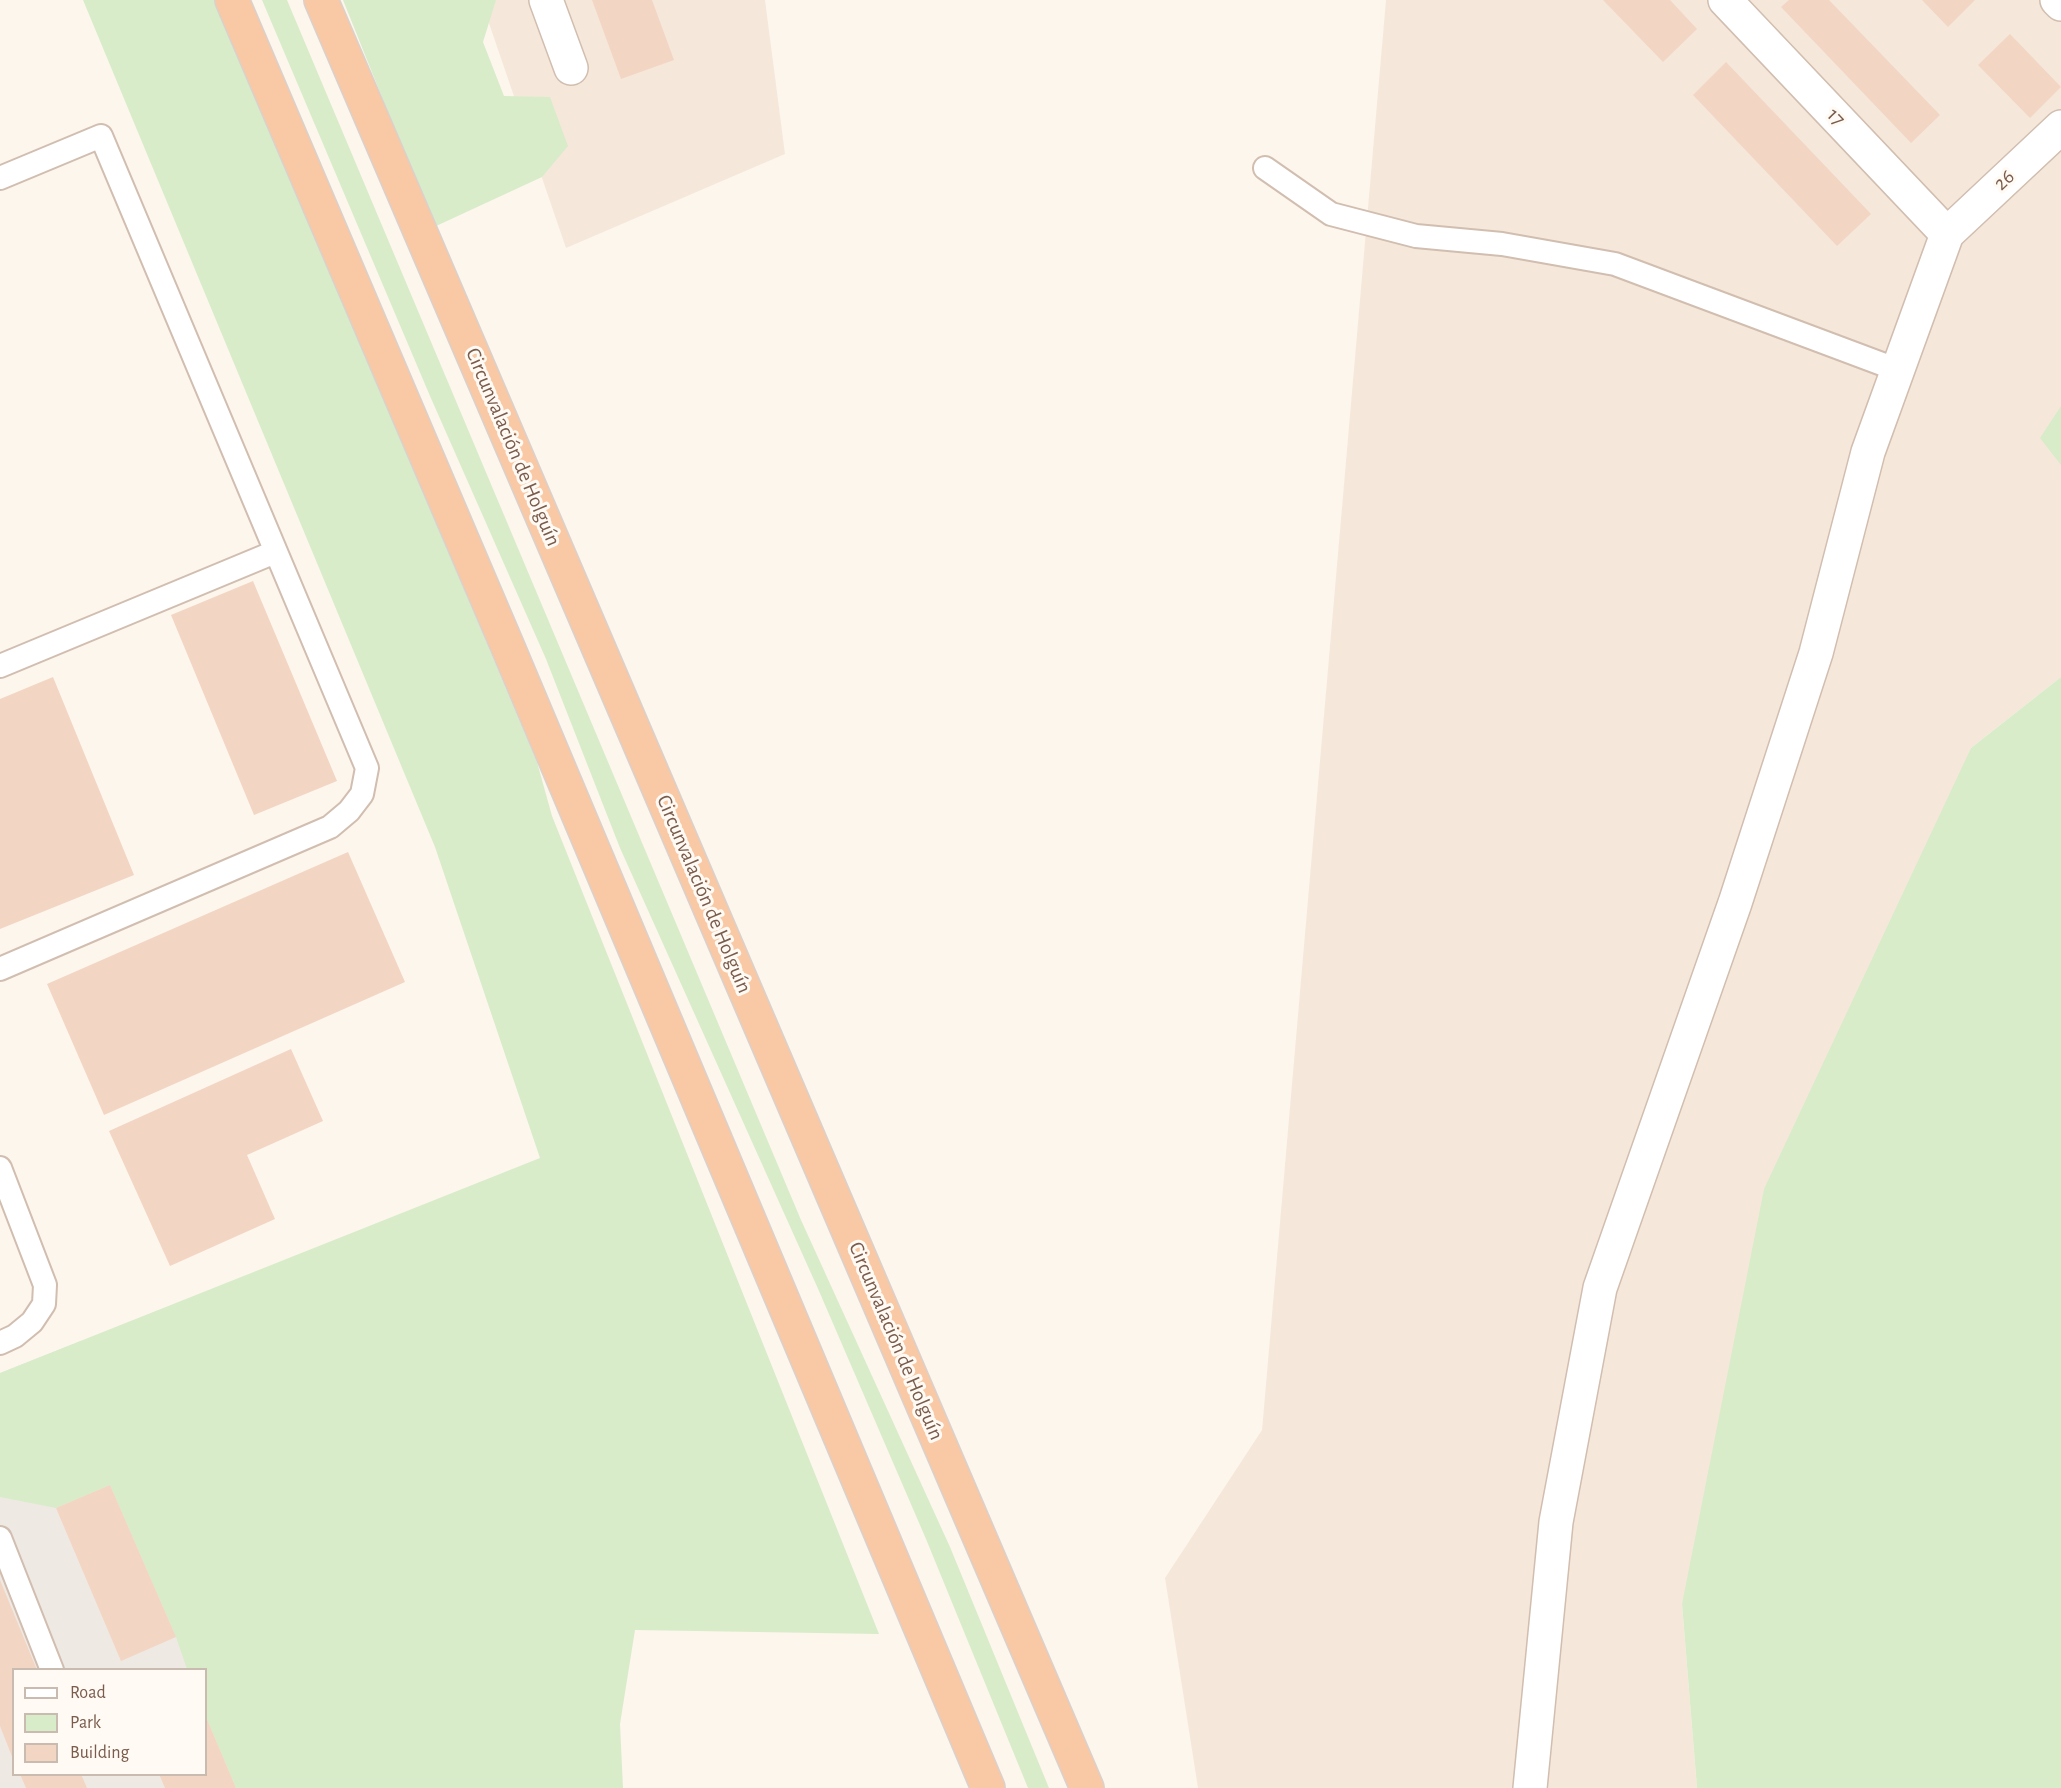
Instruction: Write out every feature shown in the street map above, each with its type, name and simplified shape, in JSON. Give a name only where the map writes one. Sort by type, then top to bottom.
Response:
[{"type":"highway","points":[[232,0],[521,678],[988,1788]]},
{"type":"highway","name":"Circunvalación de Holguín","points":[[321,0],[1088,1788]]},
{"type":"street","points":[[546,0],[571,68]]},
{"type":"street","name":"17","points":[[1725,0],[1947,234]]},
{"type":"street","points":[[2057,0],[2061,4]]},
{"type":"street","name":"26","points":[[1947,234],[2061,127]]},
{"type":"street","points":[[2007,178],[2061,162]]},
{"type":"street","points":[[1530,1788],[1556,1522],[1600,1288],[1736,903],[1816,653],[1868,452],[1947,234]]},
{"type":"lane","points":[[0,178],[101,136],[367,768],[362,794],[349,811],[330,827],[0,969]]},
{"type":"lane","points":[[1265,168],[1331,214],[1416,236],[1503,244],[1615,264],[1898,369]]},
{"type":"lane","points":[[0,666],[276,552]]},
{"type":"lane","points":[[0,1168],[45,1286],[44,1304],[32,1322],[15,1336],[0,1343]]},
{"type":"lane","points":[[0,1538],[51,1668]]},
{"type":"shaded area","points":[[481,0],[765,0],[785,154],[566,248]]},
{"type":"shaded area","points":[[1386,0],[2061,0],[2061,677],[1971,748],[1682,1604],[1697,1788],[1198,1788],[1165,1578],[1262,1430]]},
{"type":"shaded area","points":[[81,1341],[262,1788],[0,1788],[0,1373]]},
{"type":"green space","points":[[83,0],[223,0],[364,352],[537,762],[552,816],[879,1634],[635,1630],[620,1724],[623,1788],[236,1788],[207,1719],[207,1668],[187,1668],[176,1637],[110,1485],[56,1508],[0,1497],[0,1373],[540,1158],[435,847]]},
{"type":"green space","points":[[262,0],[287,0],[801,1220],[950,1547],[1049,1788],[1028,1788],[926,1539],[819,1291],[620,848],[546,659],[430,396]]},
{"type":"green space","points":[[343,0],[496,0],[483,42],[504,96],[550,97],[568,146],[542,177],[434,227]]},
{"type":"green space","points":[[2061,406],[2061,465],[2040,438]]},
{"type":"green space","points":[[2061,677],[2061,1788],[1697,1788],[1682,1604],[1764,1189],[1971,748]]},
{"type":"building","points":[[592,0],[652,0],[674,60],[621,79]]},
{"type":"building","points":[[1603,0],[1670,0],[1697,29],[1663,62]]},
{"type":"building","points":[[1789,0],[1829,0],[1940,115],[1911,143],[1781,7]]},
{"type":"building","points":[[1922,0],[1975,0],[1948,27]]},
{"type":"building","points":[[2010,34],[2061,87],[2030,118],[1978,65]]},
{"type":"building","points":[[1726,62],[1871,214],[1837,246],[1693,95]]},
{"type":"building","points":[[253,581],[337,781],[254,815],[171,615]]},
{"type":"building","points":[[53,677],[134,875],[0,929],[0,699]]},
{"type":"building","points":[[348,852],[405,982],[104,1115],[47,984]]},
{"type":"building","points":[[291,1049],[323,1121],[247,1155],[275,1219],[170,1266],[109,1131]]},
{"type":"building","points":[[110,1485],[176,1637],[121,1661],[56,1508]]},
{"type":"building","points":[[0,1580],[36,1668],[12,1668],[12,1756],[0,1726]]},
{"type":"building","points":[[207,1719],[236,1788],[165,1788],[160,1776],[207,1776]]},
{"type":"building","points":[[21,1776],[82,1776],[87,1788],[26,1788]]}]
